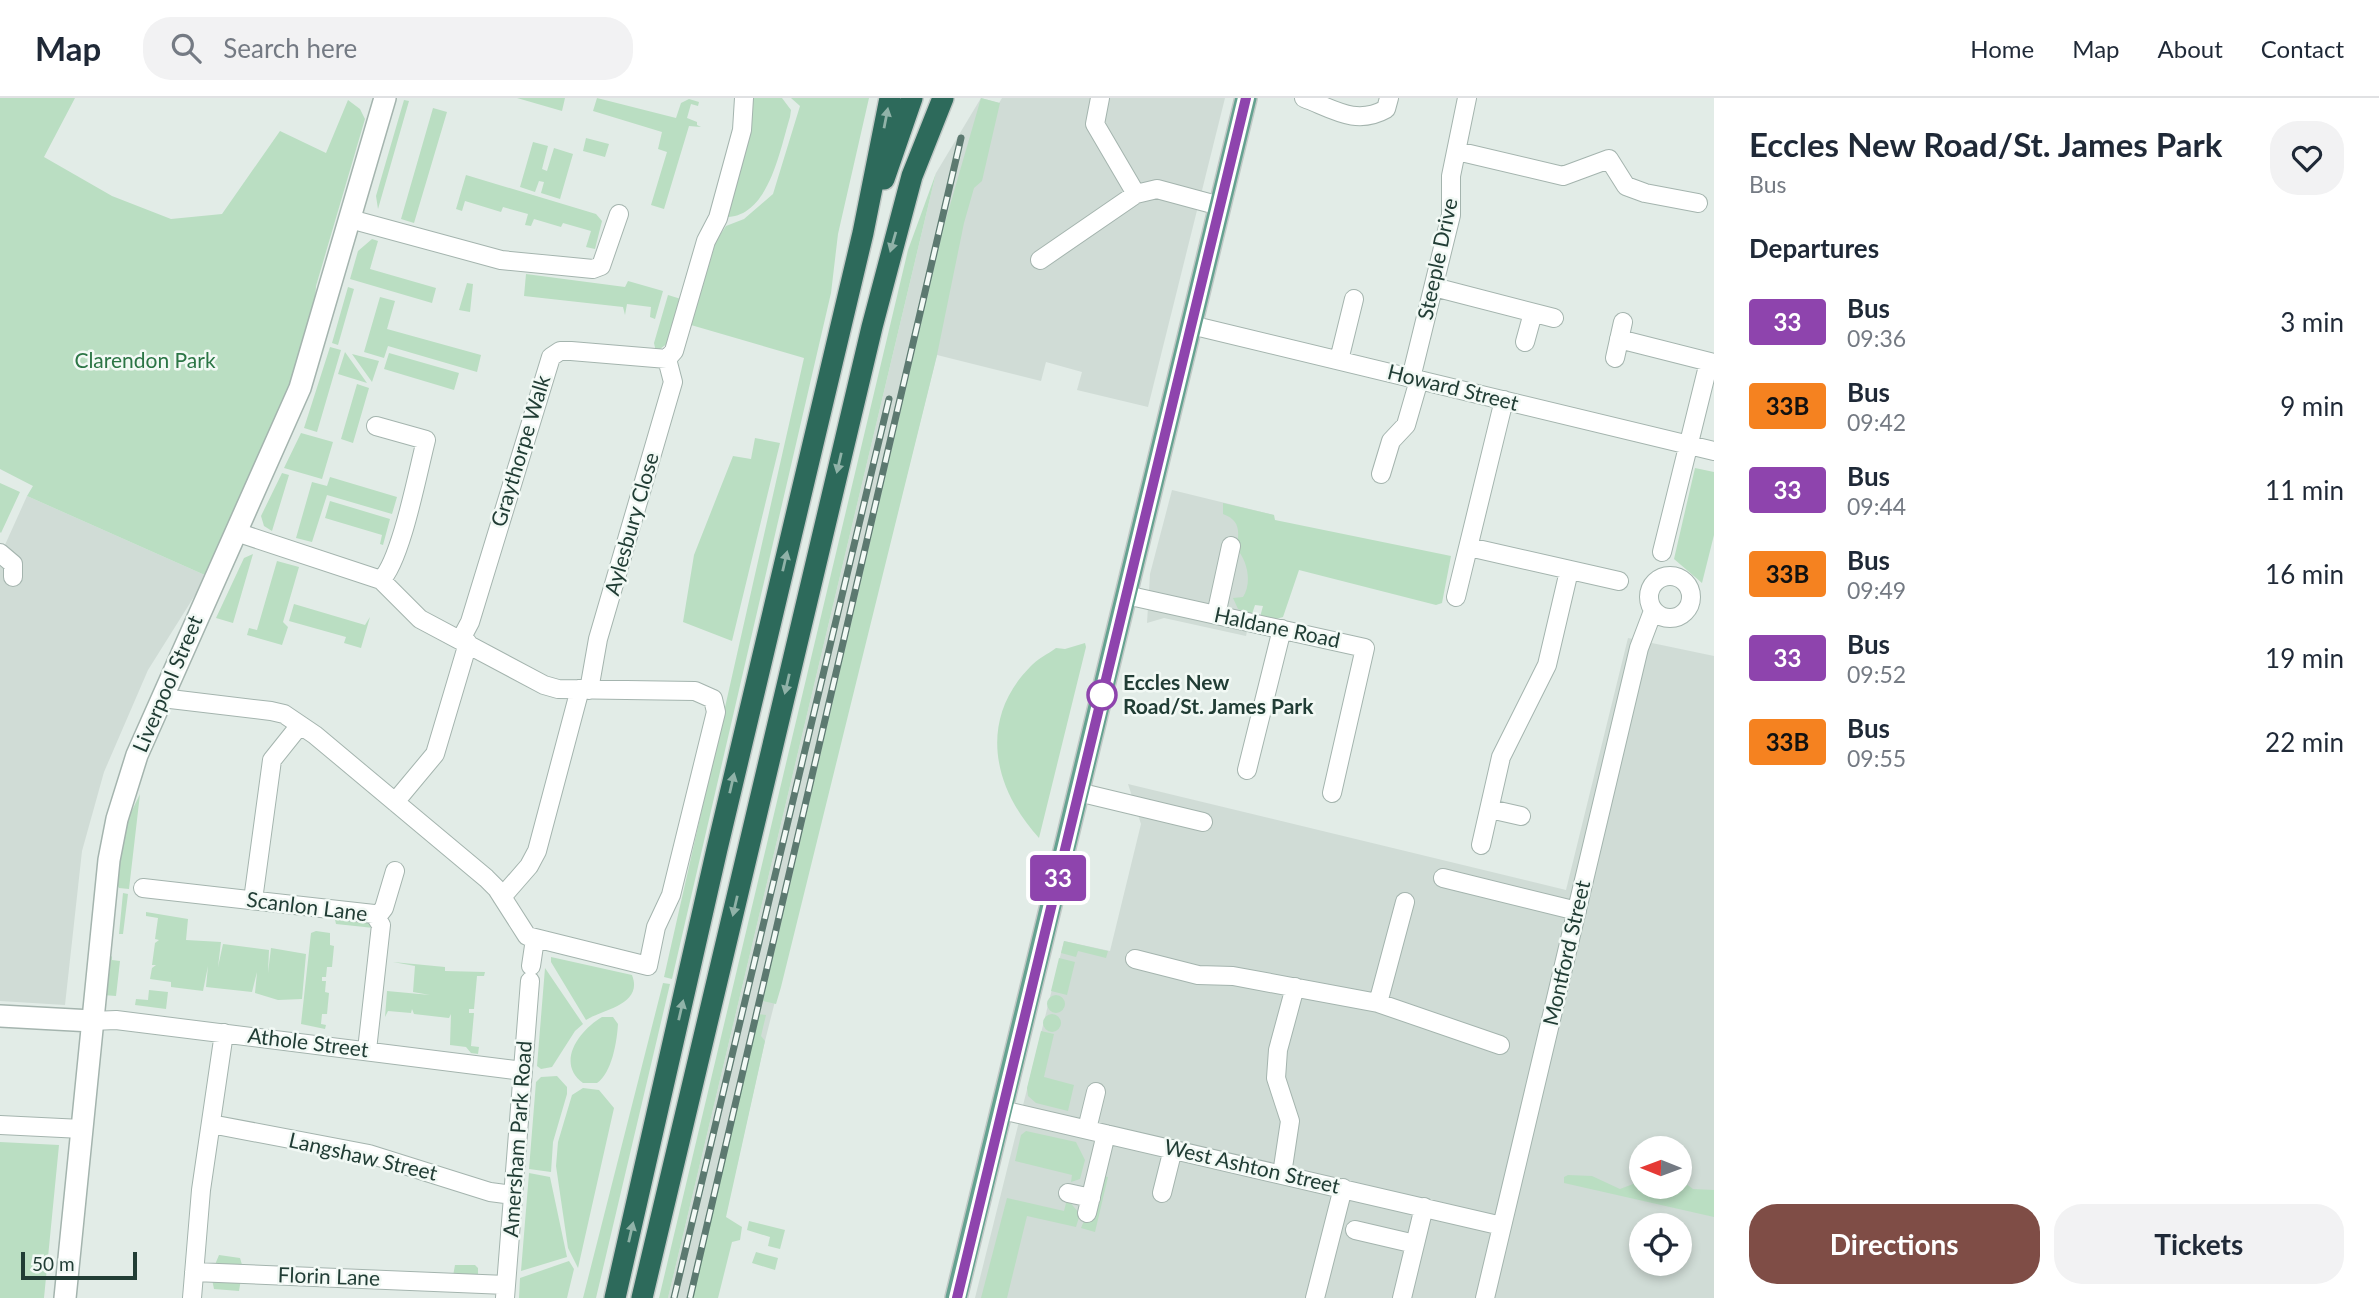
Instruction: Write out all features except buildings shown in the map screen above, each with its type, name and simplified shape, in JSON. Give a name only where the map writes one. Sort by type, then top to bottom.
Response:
[{"type":"highway","points":[[615,1298],[717,849],[863,233],[890,98]]},
{"type":"highway","points":[[863,233],[912,98]]},
{"type":"highway","points":[[642,1298],[872,327],[912,176],[943,98]]},
{"type":"main road","points":[[956,1298],[1246,98]]},
{"type":"street","points":[[1100,98],[1095,124],[1136,194]]},
{"type":"street","points":[[1304,98],[1339,113],[1359,118],[1386,109],[1390,98]]},
{"type":"street","name":"Steeple Drive","points":[[1381,474],[1391,441],[1406,425],[1451,215],[1451,176],[1467,98]]},
{"type":"street","name":"Liverpool Street","points":[[65,1298],[92,1021],[117,819],[137,755],[300,388],[350,219],[381,99]]},
{"type":"street","points":[[667,359],[674,351],[706,241],[718,218],[742,130],[739,99]]},
{"type":"street","points":[[1457,151],[1563,176],[1609,159],[1626,186],[1645,193],[1698,203]]},
{"type":"street","points":[[1040,260],[1136,194],[1157,189],[1220,206]]},
{"type":"street","points":[[350,219],[501,260],[593,269],[601,266],[607,255],[619,214]]},
{"type":"street","points":[[1434,287],[1554,318]]},
{"type":"street","points":[[1339,360],[1354,299]]},
{"type":"street","points":[[1525,342],[1533,313]]},
{"type":"street","name":"Howard Street","points":[[1191,325],[1714,451]]},
{"type":"street","points":[[1615,358],[1621,330],[1711,362],[1662,552]]},
{"type":"street","name":"Graythorpe Walk","points":[[464,641],[551,357],[560,351],[571,351],[667,359]]},
{"type":"street","name":"Aylesbury Close","points":[[502,897],[530,866],[537,852],[673,382],[667,359]]},
{"type":"street","points":[[1456,597],[1504,400]]},
{"type":"street","points":[[376,426],[426,440],[396,553],[388,572],[381,580]]},
{"type":"street","points":[[162,698],[271,711],[300,725],[486,878],[527,936],[648,966],[656,927],[671,895],[716,712],[714,702],[695,691],[558,689],[544,685],[420,619],[381,580],[236,532]]},
{"type":"street","points":[[1216,615],[1231,546]]},
{"type":"street","points":[[1468,547],[1619,581]]},
{"type":"street","points":[[0,553],[13,564],[13,577]]},
{"type":"street","points":[[1481,845],[1501,757],[1547,665],[1569,570]]},
{"type":"street","name":"Haldane Road","points":[[1126,595],[1365,648],[1332,793]]},
{"type":"street","name":"Montford Street","points":[[1488,1297],[1502,1226],[1639,648],[1653,611]]},
{"type":"street","points":[[1247,770],[1282,629]]},
{"type":"street","points":[[395,802],[435,754],[464,641]]},
{"type":"street","points":[[253,900],[272,760],[300,725]]},
{"type":"street","points":[[1079,792],[1203,822]]},
{"type":"street","points":[[1490,809],[1521,816]]},
{"type":"street","points":[[377,917],[384,908],[395,871]]},
{"type":"street","points":[[1443,878],[1577,911]]},
{"type":"street","name":"Scanlon Lane","points":[[143,888],[365,912],[377,917],[381,925],[367,1050]]},
{"type":"street","points":[[1378,1003],[1405,902]]},
{"type":"street","name":"Amersham Park Road","points":[[506,1292],[530,973],[535,940]]},
{"type":"street","points":[[1135,959],[1198,975],[1233,976],[1378,1003],[1500,1045]]},
{"type":"street","points":[[1282,1174],[1290,1121],[1276,1078],[1278,1051],[1295,987]]},
{"type":"street","points":[[0,1016],[92,1021]]},
{"type":"street","name":"Athole Street","points":[[92,1021],[116,1020],[523,1071]]},
{"type":"street","points":[[192,1298],[224,1033]]},
{"type":"street","points":[[1087,1129],[1096,1092]]},
{"type":"street","name":"West Ashton Street","points":[[1002,1110],[1502,1226]]},
{"type":"street","name":"Langshaw Street","points":[[211,1124],[382,1156],[490,1192],[513,1195]]},
{"type":"street","points":[[0,1125],[82,1129]]},
{"type":"street","points":[[1068,1193],[1089,1205],[1106,1134]]},
{"type":"street","points":[[1162,1193],[1173,1149]]},
{"type":"street","points":[[1315,1298],[1343,1188]]},
{"type":"street","points":[[1402,1298],[1424,1208]]},
{"type":"street","points":[[1356,1230],[1415,1244]]},
{"type":"street","name":"Florin Lane","points":[[194,1272],[506,1292]]},
{"type":"shaded area","points":[[981,98],[999,103],[1002,98],[1225,98],[1148,407],[1077,390],[1082,372],[1046,362],[1041,381],[937,355],[765,1041],[707,1298],[668,1298],[936,173]]},
{"type":"shaded area","points":[[1172,490],[1274,515],[1246,636],[1164,618],[1147,623],[1150,574]]},
{"type":"shaded area","points":[[27,496],[207,576],[148,670],[104,772],[82,851],[65,1005],[0,1001],[0,556]]},
{"type":"shaded area","points":[[1628,638],[1714,656],[1714,1298],[975,1298],[1064,941],[1110,951],[1141,824],[1128,784],[1566,890]]},
{"type":"green space","name":"Clarendon Park","points":[[0,98],[75,98],[44,157],[112,196],[171,219],[222,214],[280,131],[326,153],[348,100],[360,109],[365,119],[316,286],[314,316],[292,389],[207,576],[27,496],[33,486],[0,469]]},
{"type":"green space","points":[[517,98],[565,98],[562,111]]},
{"type":"green space","points":[[597,98],[676,118],[681,103],[689,99],[699,102],[698,106],[691,104],[687,118],[701,127],[689,126],[664,209],[651,205],[667,152],[658,149],[662,132],[593,111]]},
{"type":"green space","points":[[751,98],[782,98],[791,110],[790,117],[777,163],[762,194],[752,206],[740,214],[725,217]]},
{"type":"green space","points":[[791,98],[869,98],[838,234],[831,293],[672,979],[664,977],[804,358],[691,325],[716,241],[726,226],[744,219],[773,194],[800,106]]},
{"type":"green space","points":[[981,98],[1000,103],[982,181],[974,188],[964,223],[937,355],[781,987],[776,1004],[763,1001],[944,226]]},
{"type":"green space","points":[[404,100],[409,101],[378,209],[376,196]]},
{"type":"green space","points":[[433,108],[447,112],[414,223],[401,219]]},
{"type":"green space","points":[[586,138],[609,144],[605,157],[583,151]]},
{"type":"green space","points":[[533,142],[548,146],[542,169],[547,171],[554,148],[573,154],[560,199],[541,193],[544,182],[539,181],[535,192],[520,187]]},
{"type":"green space","points":[[936,173],[668,1298],[659,1298],[908,250]]},
{"type":"green space","points":[[466,175],[596,214],[602,221],[595,249],[586,247],[591,231],[563,223],[561,227],[534,219],[531,226],[525,225],[528,214],[503,207],[501,212],[465,201],[462,211],[456,209]]},
{"type":"green space","points":[[372,239],[378,241],[370,269],[436,288],[432,303],[350,279],[358,251]]},
{"type":"green space","points":[[526,274],[625,287],[628,281],[663,291],[655,319],[650,317],[651,307],[627,304],[625,315],[623,307],[524,296]]},
{"type":"green space","points":[[467,283],[473,284],[470,312],[459,310]]},
{"type":"green space","points":[[348,287],[354,289],[338,345],[332,343]]},
{"type":"green space","points":[[668,295],[681,299],[668,343],[656,352],[654,343]]},
{"type":"green space","points":[[380,297],[395,301],[387,329],[481,355],[477,372],[388,346],[384,358],[364,352]]},
{"type":"green space","points":[[330,347],[341,350],[317,432],[304,428]]},
{"type":"green space","points":[[345,352],[367,383],[338,374]]},
{"type":"green space","points":[[389,353],[459,373],[454,390],[384,369]]},
{"type":"green space","points":[[352,354],[379,361],[372,382]]},
{"type":"green space","points":[[357,384],[369,388],[353,443],[341,439]]},
{"type":"green space","points":[[301,433],[333,442],[322,479],[284,468]]},
{"type":"green space","points":[[755,438],[780,443],[732,641],[683,622],[694,555],[733,456],[751,459]]},
{"type":"green space","points":[[1695,468],[1714,472],[1714,535],[1702,583],[1674,559]]},
{"type":"green space","points":[[282,473],[289,475],[272,531],[264,526],[261,516]]},
{"type":"green space","points":[[330,477],[397,497],[392,514],[327,495],[312,542],[296,538],[312,482],[327,486]]},
{"type":"green space","points":[[0,483],[20,492],[1,533],[0,532]]},
{"type":"green space","points":[[330,501],[390,519],[383,545],[380,544],[382,535],[325,518]]},
{"type":"green space","points":[[1223,503],[1274,515],[1275,520],[1451,556],[1442,603],[1436,605],[1299,570],[1283,617],[1273,620],[1260,617],[1263,606],[1255,605],[1252,614],[1238,609],[1233,598],[1243,597],[1247,572],[1236,548],[1236,523],[1223,514]]},
{"type":"green space","points":[[253,554],[233,623],[216,618],[244,558]]},
{"type":"green space","points":[[277,561],[299,567],[283,622],[288,627],[282,645],[247,635],[249,628],[257,630]]},
{"type":"green space","points":[[294,604],[365,625],[370,617],[361,648],[344,643],[346,637],[289,621]]},
{"type":"green space","points":[[1085,643],[1039,838],[1011,798],[1002,776],[998,731],[1003,709],[1014,688],[1036,662],[1056,648],[1065,649]]},
{"type":"green space","points":[[140,794],[129,889],[119,888],[116,883],[125,825]]},
{"type":"green space","points":[[123,893],[128,894],[123,934],[119,934]]},
{"type":"green space","points":[[146,912],[188,919],[186,940],[221,942],[218,967],[223,944],[269,950],[268,973],[271,948],[306,954],[302,999],[278,1000],[255,993],[257,972],[252,992],[206,987],[208,966],[203,991],[171,987],[171,982],[150,979],[152,968],[156,965],[152,965],[155,943],[159,940],[155,939],[158,918],[146,916]]},
{"type":"green space","points":[[334,915],[369,922],[374,928],[336,924]]},
{"type":"green space","points":[[311,933],[330,933],[330,945],[334,946],[332,967],[327,967],[326,977],[322,977],[322,981],[326,981],[325,992],[329,993],[327,1014],[322,1014],[321,1024],[326,1025],[325,1029],[301,1024]]},
{"type":"green space","points":[[1064,941],[1108,951],[1106,958],[1078,951],[1076,957],[1061,953]]},
{"type":"green space","points":[[112,956],[112,960],[120,961],[116,996],[103,995],[107,960]]},
{"type":"green space","points":[[551,957],[632,975],[632,993],[619,1005],[586,1020],[551,962]]},
{"type":"green space","points":[[1059,958],[1075,962],[1067,995],[1051,991]]},
{"type":"green space","points":[[393,962],[445,967],[445,971],[485,972],[484,976],[477,976],[474,1009],[469,1009],[469,1013],[474,1013],[471,1046],[479,1047],[478,1054],[471,1053],[466,1047],[450,1045],[451,1014],[449,1018],[414,1014],[412,1009],[411,1013],[388,1011],[385,1017],[387,991],[430,995],[413,992],[415,966]]},
{"type":"green space","points":[[545,968],[583,1024],[575,1031],[552,1067],[541,1069],[537,1066]]},
{"type":"green space","points":[[663,983],[670,984],[596,1298],[583,1298]]},
{"type":"green space","points":[[149,990],[168,992],[166,1009],[135,1005],[136,999],[148,1000]]},
{"type":"green space","points":[[1056,995],[1062,998],[1065,1004],[1062,1010],[1056,1013],[1050,1010],[1047,1004],[1050,998]]},
{"type":"green space","points":[[758,1014],[766,1015],[761,1036],[765,1041],[726,1217],[742,1227],[740,1240],[732,1242],[718,1298],[691,1298]]},
{"type":"green space","points":[[1052,1014],[1058,1017],[1061,1023],[1058,1029],[1052,1032],[1046,1029],[1043,1023],[1046,1017]]},
{"type":"green space","points":[[602,1017],[613,1017],[618,1024],[613,1056],[606,1072],[597,1083],[583,1083],[571,1066],[571,1056],[579,1038]]},
{"type":"green space","points":[[1041,1031],[1054,1034],[1044,1077],[1074,1085],[1068,1111],[1036,1103],[1028,1096],[1027,1088]]},
{"type":"green space","points":[[557,1076],[567,1087],[567,1094],[553,1142],[551,1172],[529,1169],[536,1082],[541,1077]]},
{"type":"green space","points":[[583,1088],[599,1090],[614,1108],[578,1268],[568,1248],[556,1166],[558,1142],[572,1095]]},
{"type":"green space","points":[[1026,1131],[1076,1142],[1085,1160],[1080,1179],[1071,1182],[1072,1175],[1015,1161],[1021,1135]]},
{"type":"green space","points":[[0,1142],[59,1145],[44,1298],[0,1298]]},
{"type":"green space","points":[[529,1173],[550,1177],[567,1257],[521,1271]]},
{"type":"green space","points":[[1103,1176],[1108,1177],[1095,1232],[1081,1228]]},
{"type":"green space","points":[[1592,1176],[1620,1189],[1629,1186],[1629,1198],[1564,1183],[1564,1177]]},
{"type":"green space","points":[[1692,1188],[1714,1190],[1714,1217],[1635,1199],[1692,1199]]},
{"type":"green space","points":[[1007,1198],[1064,1211],[1067,1199],[1080,1214],[1076,1227],[1027,1216],[1007,1298],[981,1298]]},
{"type":"green space","points":[[749,1221],[785,1230],[780,1249],[768,1246],[770,1237],[747,1230]]},
{"type":"green space","points":[[756,1252],[778,1258],[775,1270],[752,1263]]},
{"type":"green space","points":[[219,1255],[240,1258],[243,1268],[214,1267]]},
{"type":"green space","points":[[569,1261],[574,1269],[567,1298],[519,1298],[520,1278]]},
{"type":"green space","points":[[455,1265],[475,1265],[478,1268],[478,1277],[453,1276]]},
{"type":"green space","points":[[212,1279],[241,1279],[239,1291],[214,1289]]},
{"type":"railway","points":[[690,1298],[961,138]]},
{"type":"railway","points":[[674,1298],[889,399]]},
{"type":"bus line","name":"33","points":[[957,1298],[1246,98]]},
{"type":"place","name":"Eccles New Road/St. James Park","points":[[1102,695]]}]
